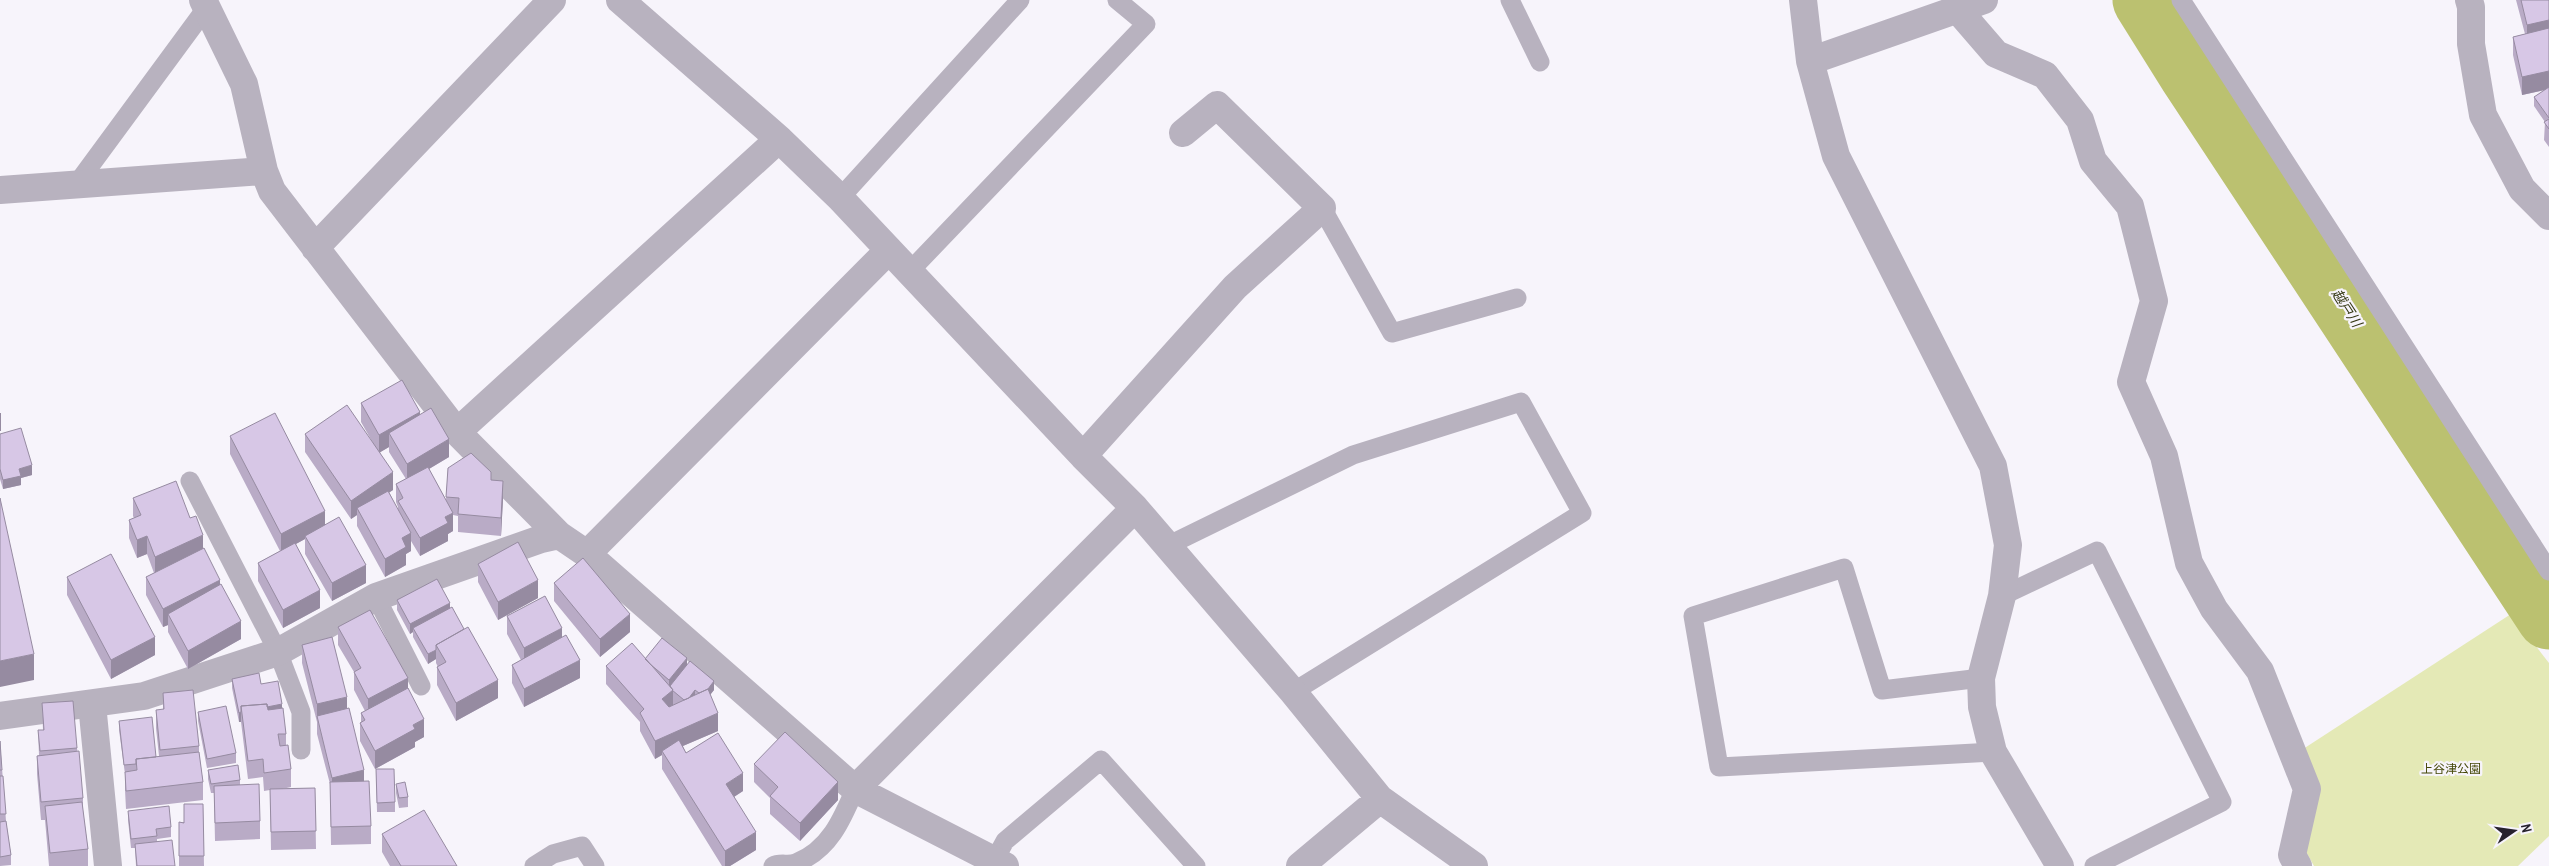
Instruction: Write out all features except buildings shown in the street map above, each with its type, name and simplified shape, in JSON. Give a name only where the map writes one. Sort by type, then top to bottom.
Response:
[{"type":"street","points":[[316,248],[552,0]]},
{"type":"street","points":[[620,0],[779,139],[840,198],[1083,456],[1135,508],[1293,692],[1380,798],[1474,866]]},
{"type":"street","points":[[1803,0],[1810,61],[1836,156],[1993,466],[2008,545],[2002,596],[1981,678],[1982,707],[1993,752],[2060,866]]},
{"type":"street","points":[[1810,61],[1984,0]]},
{"type":"street","points":[[2469,0],[2472,7],[2471,44],[2483,115],[2522,189],[2549,216]]},
{"type":"street","points":[[205,4],[244,84],[264,171],[272,191],[457,432],[559,535],[586,554],[855,789],[1000,863]]},
{"type":"street","points":[[1958,10],[1996,54],[2046,75],[2080,120],[2093,161],[2130,206],[2154,301],[2131,382],[2164,456],[2189,563],[2214,610],[2260,671],[2307,789],[2292,855],[2298,866]]},
{"type":"street","points":[[1083,456],[1234,287],[1322,208],[1217,105],[1184,133]]},
{"type":"street","points":[[457,432],[779,139]]},
{"type":"street","points":[[0,190],[264,171]]},
{"type":"street","points":[[586,554],[889,250]]},
{"type":"street","points":[[855,789],[1135,508]]},
{"type":"street","points":[[0,716],[144,696],[278,652],[376,597],[541,539],[559,535]]},
{"type":"street","points":[[92,704],[108,866]]},
{"type":"street","points":[[1300,866],[1380,798]]},
{"type":"lane","points":[[840,198],[1020,0]]},
{"type":"lane","points":[[909,272],[1146,24],[1117,0]]},
{"type":"lane","points":[[1510,0],[1540,62]]},
{"type":"lane","points":[[2181,0],[2549,571]]},
{"type":"lane","points":[[76,185],[205,4]]},
{"type":"lane","points":[[1322,208],[1392,333],[1517,298]]},
{"type":"lane","points":[[1167,546],[1353,455],[1520,402],[1582,513],[1293,692]]},
{"type":"lane","points":[[190,481],[278,652],[301,712],[301,750]]},
{"type":"lane","points":[[2002,596],[2097,551],[2222,802],[2094,866]]},
{"type":"lane","points":[[1981,678],[1882,690],[1844,568],[1692,616],[1719,767],[1993,752]]},
{"type":"lane","points":[[376,597],[421,686]]},
{"type":"lane","points":[[1000,863],[1005,841],[1101,760],[1196,866]]},
{"type":"lane","points":[[773,866],[793,865],[813,855],[832,837],[855,789]]},
{"type":"lane","points":[[534,866],[553,854],[582,846],[596,866]]},
{"type":"green space","name":"上谷津公園","points":[[2511,614],[2549,663],[2549,836],[2518,866],[2314,866],[2304,848],[2300,751]]},
{"type":"waterway","name":"越戸川","points":[[2145,0],[2190,72],[2549,617]]}]
